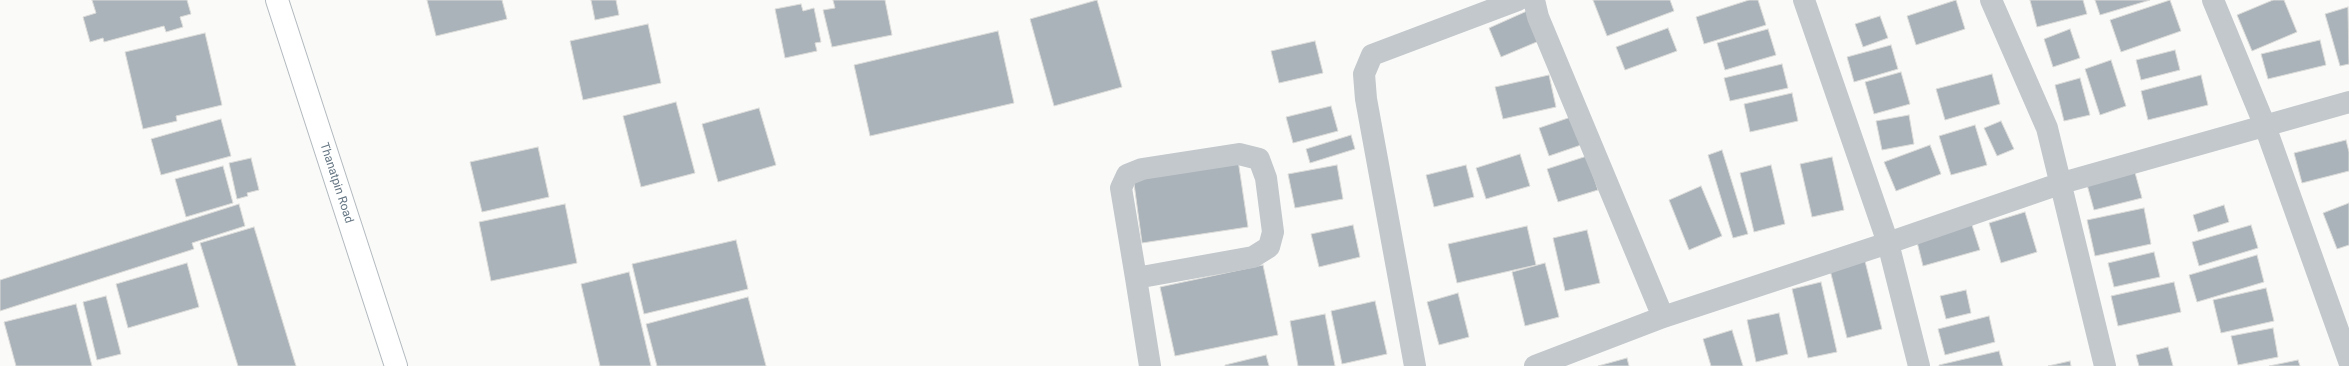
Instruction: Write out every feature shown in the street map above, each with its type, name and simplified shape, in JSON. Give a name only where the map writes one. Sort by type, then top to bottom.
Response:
[{"type":"main road","name":"Thanatpin Road","points":[[276,0],[396,366]]},
{"type":"street","points":[[1415,366],[1366,99],[1364,74],[1372,55],[1518,0]]},
{"type":"street","points":[[1534,0],[1538,17],[1663,317]]},
{"type":"street","points":[[1804,0],[1888,243],[1919,366]]},
{"type":"street","points":[[1991,0],[2047,128],[2062,183],[2105,366]]},
{"type":"street","points":[[2213,0],[2265,126],[2349,361]]},
{"type":"street","points":[[1536,366],[1663,317],[1888,243],[2062,183],[2349,102]]},
{"type":"street","points":[[1136,278],[1253,256],[1269,247],[1273,232],[1266,178],[1259,159],[1239,154],[1142,168],[1127,175],[1121,188],[1150,366]]},
{"type":"building","points":[[92,0],[187,0],[191,14],[180,17],[183,27],[166,32],[164,26],[104,42],[103,38],[90,42],[83,17],[96,13]]},
{"type":"building","points":[[427,0],[502,0],[507,19],[436,36]]},
{"type":"building","points":[[591,0],[616,0],[619,15],[595,20]]},
{"type":"building","points":[[833,0],[885,0],[892,35],[832,47],[823,10],[835,8]]},
{"type":"building","points":[[1097,0],[1122,87],[1054,106],[1030,19]]},
{"type":"building","points":[[1593,0],[1670,0],[1674,11],[1607,36]]},
{"type":"building","points":[[1749,0],[1758,0],[1766,25],[1704,44],[1696,17]]},
{"type":"building","points":[[1956,0],[1965,29],[1916,45],[1907,16]]},
{"type":"building","points":[[2030,0],[2083,0],[2087,14],[2037,27]]},
{"type":"building","points":[[2095,0],[2150,0],[2100,15]]},
{"type":"building","points":[[2170,0],[2181,31],[2121,52],[2110,20]]},
{"type":"building","points":[[2273,0],[2284,0],[2297,32],[2252,51],[2237,15]]},
{"type":"building","points":[[801,4],[803,11],[814,8],[821,42],[815,43],[817,51],[785,58],[775,9]]},
{"type":"building","points":[[2348,7],[2349,64],[2340,66],[2325,14]]},
{"type":"building","points":[[1527,11],[1539,41],[1501,57],[1489,28]]},
{"type":"building","points":[[1880,16],[1888,38],[1863,47],[1855,24]]},
{"type":"building","points":[[648,24],[661,83],[583,100],[570,41]]},
{"type":"building","points":[[1668,28],[1677,51],[1625,70],[1616,47]]},
{"type":"building","points":[[1768,29],[1776,55],[1725,70],[1717,43]]},
{"type":"building","points":[[2070,29],[2080,58],[2053,67],[2044,39]]},
{"type":"building","points":[[998,31],[1014,103],[870,136],[854,65]]},
{"type":"building","points":[[205,33],[222,105],[176,116],[177,121],[143,129],[125,52]]},
{"type":"building","points":[[2320,40],[2326,65],[2268,79],[2261,54]]},
{"type":"building","points":[[1315,41],[1323,73],[1279,83],[1271,51]]},
{"type":"building","points":[[1891,45],[1898,69],[1854,82],[1847,57]]},
{"type":"building","points":[[2175,50],[2180,70],[2141,80],[2136,60]]},
{"type":"building","points":[[2111,60],[2126,106],[2100,115],[2085,69]]},
{"type":"building","points":[[1782,64],[1788,88],[1730,101],[1724,78]]},
{"type":"building","points":[[1901,72],[1910,104],[1874,114],[1865,82]]},
{"type":"building","points":[[1992,74],[2000,104],[1945,120],[1936,89]]},
{"type":"building","points":[[1549,75],[1556,107],[1503,119],[1495,87]]},
{"type":"building","points":[[2201,75],[2208,105],[2148,120],[2141,91]]},
{"type":"building","points":[[2080,78],[2090,115],[2064,121],[2055,85]]},
{"type":"building","points":[[1792,93],[1798,121],[1750,132],[1744,104]]},
{"type":"building","points":[[676,102],[695,173],[641,187],[623,116]]},
{"type":"building","points":[[1331,106],[1338,131],[1293,143],[1286,117]]},
{"type":"building","points":[[759,108],[776,165],[718,182],[702,124]]},
{"type":"building","points":[[1909,115],[1914,144],[1882,150],[1876,121]]},
{"type":"building","points":[[1571,117],[1581,145],[1549,156],[1539,128]]},
{"type":"building","points":[[221,119],[231,156],[161,175],[151,139]]},
{"type":"building","points":[[2001,121],[2014,149],[1997,156],[1984,128]]},
{"type":"building","points":[[1975,125],[1987,165],[1951,175],[1939,136]]},
{"type":"building","points":[[1351,135],[1355,149],[1310,163],[1306,149]]},
{"type":"building","points":[[2346,140],[2349,152],[2349,171],[2302,183],[2294,153]]},
{"type":"building","points":[[1930,145],[1941,174],[1896,191],[1884,162]]},
{"type":"building","points":[[538,147],[549,197],[482,212],[470,162]]},
{"type":"building","points":[[1722,150],[1748,234],[1733,238],[1708,155]]},
{"type":"building","points":[[1520,154],[1530,186],[1486,199],[1476,168]]},
{"type":"building","points":[[1587,156],[1598,190],[1558,202],[1547,169]]},
{"type":"building","points":[[1832,157],[1844,210],[1812,217],[1800,164]]},
{"type":"building","points":[[251,158],[259,190],[247,193],[248,196],[237,199],[229,163]]},
{"type":"building","points":[[1238,160],[1248,227],[1142,243],[1133,176]]},
{"type":"building","points":[[1337,165],[1343,199],[1295,208],[1288,174]]},
{"type":"building","points":[[1466,165],[1474,197],[1434,207],[1426,175]]},
{"type":"building","points":[[1771,165],[1785,224],[1754,232],[1740,173]]},
{"type":"building","points":[[223,166],[233,203],[186,217],[175,179]]},
{"type":"building","points":[[2134,169],[2142,198],[2094,210],[2086,181]]},
{"type":"building","points":[[1701,186],[1722,236],[1689,250],[1669,200]]},
{"type":"building","points":[[2349,203],[2349,245],[2337,249],[2323,213]]},
{"type":"building","points":[[239,204],[245,226],[192,243],[194,249],[0,311],[0,280]]},
{"type":"building","points":[[565,204],[577,263],[491,281],[479,222]]},
{"type":"building","points":[[2224,205],[2229,222],[2198,232],[2193,215]]},
{"type":"building","points":[[2144,208],[2151,244],[2095,256],[2087,220]]},
{"type":"building","points":[[2025,212],[2037,252],[2001,263],[1989,223]]},
{"type":"building","points":[[1971,222],[1980,250],[1923,266],[1916,238]]},
{"type":"building","points":[[1353,225],[1360,257],[1319,267],[1311,234]]},
{"type":"building","points":[[2251,225],[2258,248],[2199,266],[2192,242]]},
{"type":"building","points":[[1527,226],[1536,265],[1457,283],[1448,244]]},
{"type":"building","points":[[254,227],[296,366],[238,366],[200,243]]},
{"type":"building","points":[[1587,230],[1600,283],[1565,291],[1553,238]]},
{"type":"building","points":[[736,240],[748,289],[644,314],[632,264]]},
{"type":"building","points":[[2154,252],[2160,277],[2114,287],[2108,263]]},
{"type":"building","points":[[2257,255],[2264,282],[2197,302],[2189,275]]},
{"type":"building","points":[[1865,261],[1882,329],[1847,338],[1830,270]]},
{"type":"building","points":[[187,263],[199,307],[128,328],[116,284]]},
{"type":"building","points":[[1545,263],[1559,317],[1525,326],[1512,272]]},
{"type":"building","points":[[1263,265],[1278,335],[1175,356],[1160,287]]},
{"type":"building","points":[[629,272],[651,366],[600,366],[581,284]]},
{"type":"building","points":[[1821,282],[1837,352],[1808,358],[1792,289]]},
{"type":"building","points":[[2174,282],[2181,312],[2118,326],[2111,296]]},
{"type":"building","points":[[2266,288],[2274,321],[2221,333],[2213,300]]},
{"type":"building","points":[[1966,290],[1971,313],[1946,319],[1940,296]]},
{"type":"building","points":[[1458,293],[1469,337],[1439,345],[1427,302]]},
{"type":"building","points":[[106,296],[121,354],[97,360],[83,302]]},
{"type":"building","points":[[748,297],[766,366],[657,366],[646,324]]},
{"type":"building","points":[[1375,301],[1387,354],[1342,364],[1331,311]]},
{"type":"building","points":[[76,304],[92,366],[16,366],[4,322]]},
{"type":"building","points":[[1779,313],[1788,354],[1756,362],[1747,320]]},
{"type":"building","points":[[1325,314],[1335,366],[1298,366],[1290,321]]},
{"type":"building","points":[[1989,316],[1995,342],[1945,355],[1938,329]]},
{"type":"building","points":[[2273,328],[2278,357],[2238,365],[2231,336]]},
{"type":"building","points":[[1732,330],[1743,366],[1711,366],[1703,339]]},
{"type":"building","points":[[2168,347],[2173,366],[2139,366],[2136,355]]},
{"type":"building","points":[[1999,351],[2003,366],[1939,366],[1939,365]]},
{"type":"building","points":[[1266,355],[1269,366],[1225,366],[1225,365]]},
{"type":"building","points":[[1627,358],[1629,366],[1598,366]]},
{"type":"building","points":[[2298,360],[2300,366],[2269,366]]},
{"type":"building","points":[[2070,361],[2071,366],[2048,366]]}]
